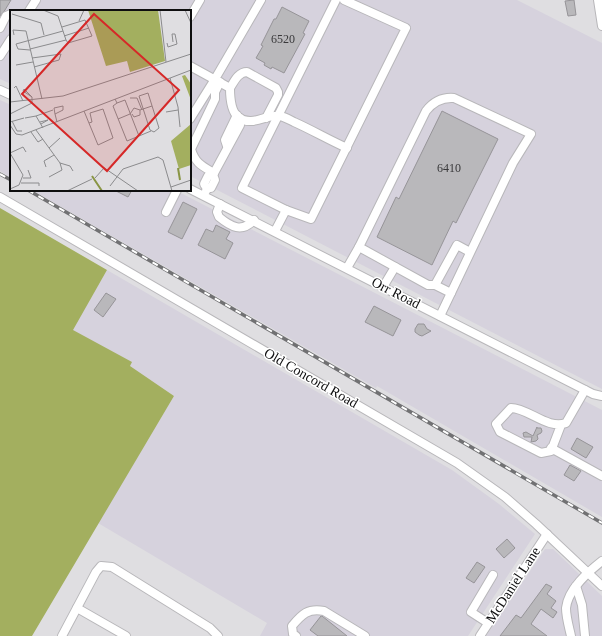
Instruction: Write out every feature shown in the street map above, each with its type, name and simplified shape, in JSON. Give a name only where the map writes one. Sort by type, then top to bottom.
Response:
[{"type":"street","points":[[30,10],[36,0]]},
{"type":"street","points":[[191,15],[200,0]]},
{"type":"street","points":[[191,118],[218,81],[261,0]]},
{"type":"street","points":[[336,0],[242,188],[286,210],[311,219],[406,28],[344,0]]},
{"type":"street","points":[[598,0],[602,26]]},
{"type":"street","points":[[0,28],[6,16],[10,14]]},
{"type":"street","points":[[0,56],[10,41]]},
{"type":"street","points":[[191,67],[230,88]]},
{"type":"street","points":[[205,192],[204,184],[208,176],[214,174],[240,125],[238,116],[234,111],[230,88],[239,75],[243,72],[246,72],[276,88],[278,92],[278,96],[266,118]]},
{"type":"street","points":[[214,174],[194,158],[191,149],[215,99],[218,81]]},
{"type":"street","points":[[0,90],[10,95]]},
{"type":"street","points":[[347,268],[359,247],[426,111],[431,105],[447,98],[454,98],[531,134],[513,163],[440,316]]},
{"type":"street","points":[[238,116],[250,121],[279,116],[347,148]]},
{"type":"street","points":[[227,147],[233,146],[250,121]]},
{"type":"street","name":"Orr Road","points":[[191,189],[205,192],[220,204],[585,390],[602,396]]},
{"type":"street","points":[[166,212],[176,191]]},
{"type":"street","name":"Old Concord Road","points":[[0,197],[457,463],[505,497],[602,586]]},
{"type":"street","points":[[220,204],[217,212],[219,217],[238,228],[248,226],[254,220]]},
{"type":"street","points":[[275,231],[286,210]]},
{"type":"street","points":[[435,285],[457,244],[470,252]]},
{"type":"street","points":[[359,247],[428,285],[435,285],[450,294]]},
{"type":"street","points":[[383,287],[395,267]]},
{"type":"street","points":[[561,425],[551,451],[541,453],[500,432],[496,424],[511,408],[517,408],[542,420],[561,425],[566,423],[585,390]]},
{"type":"street","points":[[552,448],[602,476]]},
{"type":"street","name":"McDaniel Lane","points":[[480,636],[547,534]]},
{"type":"street","points":[[571,636],[566,610],[567,602],[576,586],[602,561]]},
{"type":"street","points":[[62,636],[100,566],[112,567],[210,628],[218,636]]},
{"type":"street","points":[[488,623],[472,612],[493,575]]},
{"type":"street","points":[[576,586],[582,605],[585,636]]},
{"type":"street","points":[[77,608],[126,636]]},
{"type":"street","points":[[296,636],[293,634],[292,626],[304,613],[318,610],[324,611],[365,636]]},
{"type":"shaded area","points":[[0,0],[517,0],[602,43],[602,389],[191,177],[191,10],[10,10],[10,84],[0,79]]},
{"type":"shaded area","points":[[0,100],[10,105],[10,177],[0,171]]},
{"type":"shaded area","points":[[34,191],[177,191],[602,410],[602,517],[377,386],[376,388]]},
{"type":"shaded area","points":[[107,270],[452,470],[499,504],[535,534],[468,636],[260,636],[267,623],[98,523],[174,396],[129,366],[131,363],[72,330]]},
{"type":"shaded area","points":[[545,549],[553,549],[602,596],[602,636],[486,636]]},
{"type":"green space","points":[[0,208],[107,270],[73,330],[132,362],[130,366],[174,396],[32,636],[0,636]]},
{"type":"building","points":[[0,0],[11,0],[0,16]]},
{"type":"building","points":[[574,0],[576,15],[568,16],[565,1]]},
{"type":"building","points":[[282,7],[309,21],[303,33],[305,34],[284,73],[272,67],[271,69],[264,65],[265,63],[256,58],[263,46],[261,45],[274,19],[276,19]]},
{"type":"building","points":[[442,111],[498,139],[456,223],[453,221],[432,265],[377,237],[396,197],[399,199]]},
{"type":"building","points":[[116,191],[131,191],[128,197]]},
{"type":"building","points":[[183,202],[197,209],[182,239],[168,232]]},
{"type":"building","points":[[216,225],[230,232],[226,239],[233,243],[225,259],[198,245],[206,229],[213,232]]},
{"type":"building","points":[[106,293],[116,299],[103,317],[94,310]]},
{"type":"building","points":[[374,306],[401,320],[393,336],[365,322]]},
{"type":"building","points":[[418,324],[424,324],[427,329],[431,331],[422,336],[419,335],[415,332]]},
{"type":"building","points":[[537,427],[541,428],[542,431],[537,435],[538,439],[536,441],[531,442],[532,437],[524,437],[523,433],[526,432],[533,436]]},
{"type":"building","points":[[577,438],[593,447],[586,458],[571,449]]},
{"type":"building","points":[[570,465],[581,471],[574,481],[564,475]]},
{"type":"building","points":[[507,539],[515,548],[504,558],[496,549]]},
{"type":"building","points":[[477,562],[485,567],[474,583],[466,578]]},
{"type":"building","points":[[546,584],[552,587],[547,594],[556,601],[551,608],[557,612],[553,618],[541,609],[531,624],[547,636],[500,636],[516,615],[521,618]]},
{"type":"building","points":[[321,616],[347,636],[318,636],[310,630]]},
{"type":"railway","points":[[0,174],[10,179]]},
{"type":"railway","points":[[30,191],[602,523]]}]
